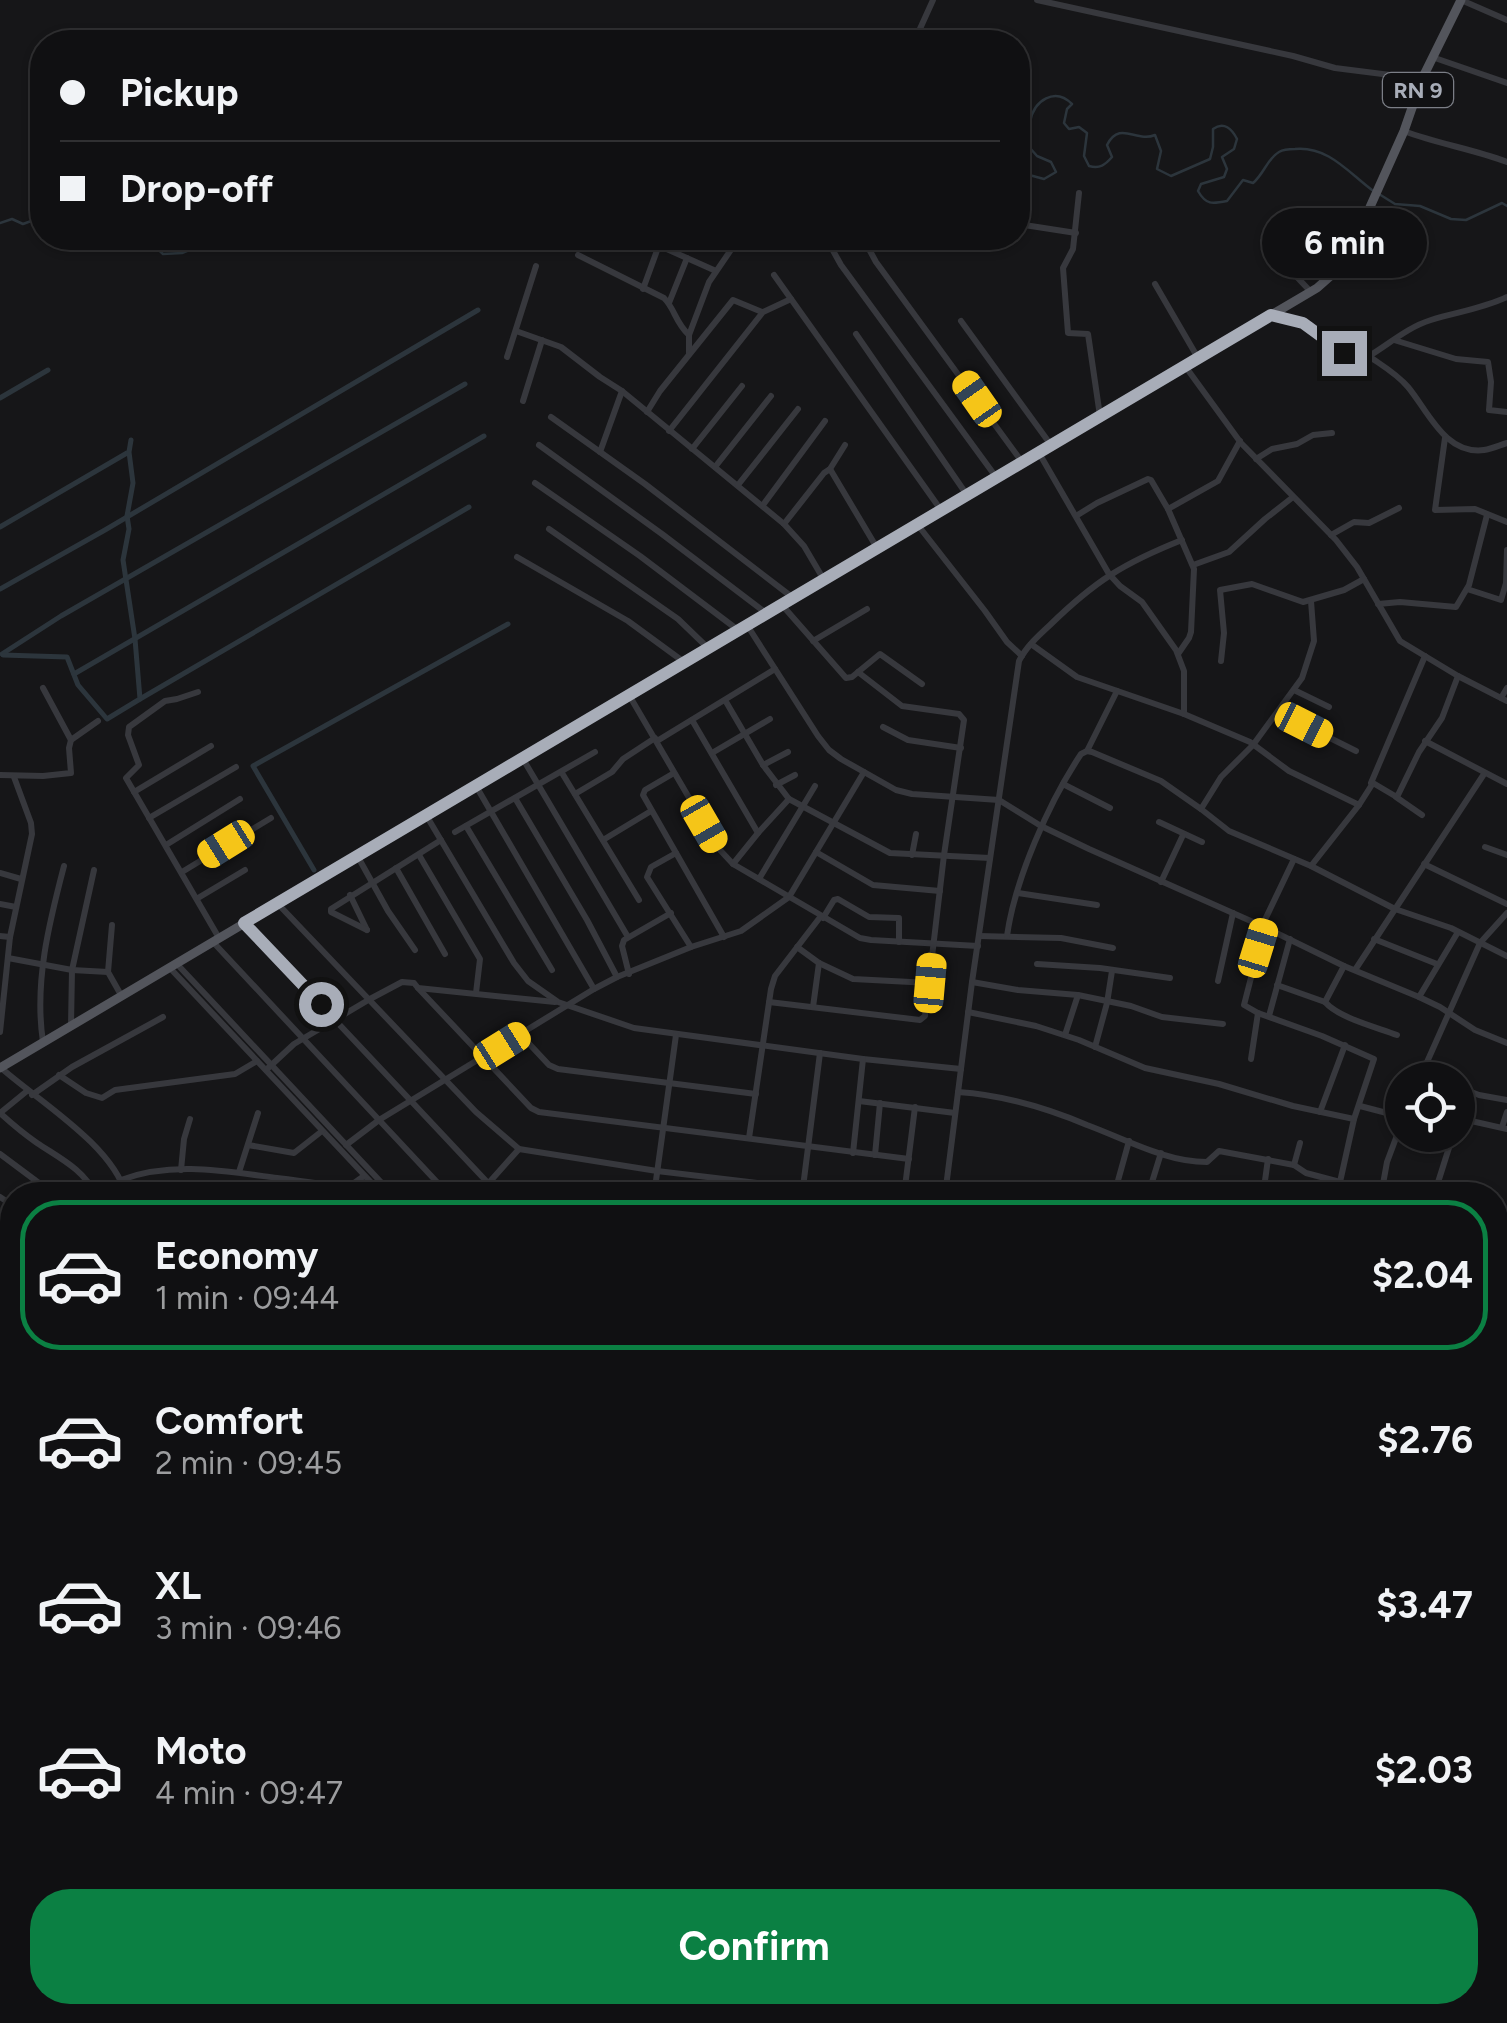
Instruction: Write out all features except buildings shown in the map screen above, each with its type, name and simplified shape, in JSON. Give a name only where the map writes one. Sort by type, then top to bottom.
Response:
[{"type":"main road","name":"RN 9","points":[[0,1068],[1311,292],[1350,254],[1404,132],[1422,79],[1461,0]]},
{"type":"street","points":[[919,30],[933,0]]},
{"type":"street","points":[[1038,0],[1336,68],[1422,79]]},
{"type":"street","points":[[1082,10],[1084,0]]},
{"type":"street","points":[[1461,0],[1507,20]]},
{"type":"street","points":[[1432,57],[1507,83]]},
{"type":"street","points":[[1404,132],[1507,162]]},
{"type":"street","points":[[1079,193],[1072,252],[1062,268],[1068,333],[1088,334],[1100,416]]},
{"type":"street","points":[[1030,226],[1076,233]]},
{"type":"street","points":[[1263,241],[1311,292]]},
{"type":"street","points":[[643,289],[658,250]]},
{"type":"street","points":[[668,250],[716,271]]},
{"type":"street","points":[[689,354],[689,335],[716,271],[731,250]]},
{"type":"street","points":[[831,250],[996,477]]},
{"type":"street","points":[[870,250],[1022,462]]},
{"type":"street","points":[[578,255],[664,298],[679,326],[689,335]]},
{"type":"street","points":[[669,303],[687,258]]},
{"type":"street","points":[[506,357],[536,266]]},
{"type":"street","points":[[774,275],[941,510]]},
{"type":"street","points":[[1155,284],[1198,358]]},
{"type":"street","points":[[1369,356],[1427,321],[1482,308],[1507,297]]},
{"type":"street","points":[[670,430],[762,312],[791,299]]},
{"type":"street","points":[[646,412],[732,300],[762,312]]},
{"type":"street","points":[[1271,315],[1303,323],[1341,352],[1369,356],[1397,376],[1452,442],[1479,450],[1507,443]]},
{"type":"street","points":[[961,321],[1051,445]]},
{"type":"street","points":[[516,331],[561,347],[622,391],[784,524],[804,546],[824,580]]},
{"type":"street","points":[[856,334],[967,495]]},
{"type":"street","points":[[523,401],[542,340]]},
{"type":"street","points":[[1392,340],[1456,359],[1488,362],[1489,410],[1507,412]]},
{"type":"street","points":[[1185,366],[1240,441],[1357,567],[1400,640],[1504,700],[1507,688]]},
{"type":"street","points":[[692,449],[742,386]]},
{"type":"street","points":[[600,452],[622,391]]},
{"type":"street","points":[[714,467],[771,396]]},
{"type":"street","points":[[738,485],[798,409]]},
{"type":"street","points":[[551,418],[792,598]]},
{"type":"street","points":[[762,505],[824,421]]},
{"type":"street","points":[[1256,459],[1313,436],[1332,434]]},
{"type":"street","points":[[1445,437],[1434,510],[1475,509],[1507,522]]},
{"type":"street","points":[[1168,509],[1218,481],[1240,441]]},
{"type":"street","points":[[539,445],[766,614]]},
{"type":"street","points":[[784,524],[845,445]]},
{"type":"street","points":[[1038,452],[1109,574],[1142,602],[1178,654],[1184,671],[1184,714]]},
{"type":"street","points":[[830,469],[877,548]]},
{"type":"street","points":[[1076,516],[1151,480],[1193,565],[1189,638],[1178,654]]},
{"type":"street","points":[[535,483],[742,628],[775,669],[829,750],[864,772],[896,790],[912,794],[999,800],[1042,826],[1419,997],[1507,1043]]},
{"type":"street","points":[[1193,565],[1224,556],[1293,497]]},
{"type":"street","points":[[1331,535],[1354,522],[1368,524],[1398,508]]},
{"type":"street","points":[[1378,604],[1400,602],[1453,608],[1457,605],[1467,588],[1487,515]]},
{"type":"street","points":[[917,524],[1007,642],[1022,656]]},
{"type":"street","points":[[549,529],[678,619],[708,648]]},
{"type":"street","points":[[947,1182],[1013,696],[1022,656],[1072,603],[1109,574],[1136,558],[1182,540]]},
{"type":"street","points":[[1467,588],[1501,600],[1507,550]]},
{"type":"street","points":[[517,557],[628,621],[684,662]]},
{"type":"street","points":[[1220,661],[1224,633],[1220,590],[1252,584],[1298,602],[1311,602],[1364,579]]},
{"type":"street","points":[[1201,809],[1221,777],[1253,745],[1304,674],[1314,642],[1311,602]]},
{"type":"street","points":[[781,604],[846,678],[880,654],[922,684]]},
{"type":"street","points":[[813,641],[867,608]]},
{"type":"street","points":[[1031,644],[1077,677],[1184,714],[1253,745],[1289,771],[1359,805]]},
{"type":"street","points":[[1312,866],[1372,784],[1425,656]]},
{"type":"street","points":[[575,794],[612,772],[623,759],[775,669]]},
{"type":"street","points":[[769,1002],[920,1020],[925,1016],[963,716],[904,707],[858,672]]},
{"type":"street","points":[[1395,796],[1442,718],[1458,676]]},
{"type":"street","points":[[0,775],[71,773],[71,740],[44,688]]},
{"type":"street","points":[[1294,690],[1329,707]]},
{"type":"street","points":[[198,692],[164,701],[129,727],[128,735],[139,765],[126,778],[198,898],[216,940],[436,1182]]},
{"type":"street","points":[[1088,751],[1118,692]]},
{"type":"street","points":[[629,695],[719,849],[733,864],[860,938],[978,946]]},
{"type":"street","points":[[726,700],[763,766],[789,799],[890,853],[990,858]]},
{"type":"street","points":[[1278,712],[1356,751]]},
{"type":"street","points":[[712,753],[770,719]]},
{"type":"street","points":[[692,720],[758,833]]},
{"type":"street","points":[[71,740],[98,722]]},
{"type":"street","points":[[883,727],[910,741],[961,748]]},
{"type":"street","points":[[1425,742],[1484,774],[1506,781]]},
{"type":"street","points":[[134,792],[211,746]]},
{"type":"street","points":[[1007,936],[1010,913],[1042,826],[1080,754],[1088,751],[1161,780],[1228,830],[1312,866],[1395,909],[1458,932],[1507,956]]},
{"type":"street","points":[[455,832],[595,752]]},
{"type":"street","points":[[763,766],[788,752]]},
{"type":"street","points":[[522,758],[628,938]]},
{"type":"street","points":[[149,818],[236,767]]},
{"type":"street","points":[[562,772],[638,900]]},
{"type":"street","points":[[346,1144],[594,989],[756,922],[789,897],[864,772]]},
{"type":"street","points":[[674,773],[642,795],[724,936]]},
{"type":"street","points":[[1355,970],[1484,774]]},
{"type":"street","points":[[776,785],[795,775]]},
{"type":"street","points":[[0,1032],[3,972],[32,828],[14,777]]},
{"type":"street","points":[[1064,784],[1110,808]]},
{"type":"street","points":[[1372,784],[1422,815]]},
{"type":"street","points":[[476,786],[594,989]]},
{"type":"street","points":[[759,878],[815,786]]},
{"type":"street","points":[[515,798],[588,920],[617,977]]},
{"type":"street","points":[[166,845],[240,799]]},
{"type":"street","points":[[733,864],[789,799]]},
{"type":"street","points":[[603,840],[651,811]]},
{"type":"street","points":[[426,815],[522,974],[558,1002]]},
{"type":"street","points":[[182,872],[272,818]]},
{"type":"street","points":[[1158,822],[1202,842]]},
{"type":"street","points":[[466,826],[552,970]]},
{"type":"street","points":[[912,855],[916,834]]},
{"type":"street","points":[[1161,882],[1184,835]]},
{"type":"street","points":[[350,895],[367,930],[331,909],[350,895],[441,840]]},
{"type":"street","points":[[1485,847],[1507,855]]},
{"type":"street","points":[[816,852],[873,885],[940,890]]},
{"type":"street","points":[[676,853],[651,866],[647,877],[691,947]]},
{"type":"street","points":[[419,855],[480,960],[476,993]]},
{"type":"street","points":[[357,856],[415,950]]},
{"type":"street","points":[[958,1092],[982,1093],[1058,1113],[1161,1153],[1203,1163],[1219,1151],[1294,1165],[1306,1173],[1340,1182],[1354,1119],[1374,1059],[1258,1013],[1244,1002],[1263,926],[1294,859]]},
{"type":"street","points":[[1424,864],[1507,904]]},
{"type":"street","points":[[43,1042],[42,963],[64,866]]},
{"type":"street","points":[[396,868],[446,954]]},
{"type":"street","points":[[71,1026],[72,970],[94,870]]},
{"type":"street","points":[[198,898],[245,870]]},
{"type":"street","points":[[0,873],[21,878]]},
{"type":"street","points":[[1018,893],[1096,905]]},
{"type":"street","points":[[750,1138],[775,976],[797,947],[838,899],[870,916],[900,918],[899,942]]},
{"type":"street","points":[[277,903],[476,1112],[519,1149],[733,1182]]},
{"type":"street","points":[[0,904],[16,907]]},
{"type":"street","points":[[629,974],[624,940],[671,913]]},
{"type":"street","points":[[1218,980],[1234,913]]},
{"type":"street","points":[[1426,1062],[1480,943],[1503,925],[1507,913]]},
{"type":"street","points":[[244,923],[487,1182]]},
{"type":"street","points":[[112,925],[108,972],[121,995]]},
{"type":"street","points":[[1419,997],[1458,932]]},
{"type":"street","points":[[0,936],[10,938]]},
{"type":"street","points":[[979,936],[1061,938],[1113,948]]},
{"type":"street","points":[[1269,1016],[1290,939]]},
{"type":"street","points":[[1374,939],[1437,964]]},
{"type":"street","points":[[797,947],[852,979],[930,983]]},
{"type":"street","points":[[8,958],[72,970],[108,972]]},
{"type":"street","points":[[812,1007],[820,963]]},
{"type":"street","points":[[1037,964],[1170,978]]},
{"type":"street","points":[[173,965],[370,1182]]},
{"type":"street","points":[[173,965],[380,1182]]},
{"type":"street","points":[[1325,1002],[1344,966]]},
{"type":"street","points":[[1095,1047],[1112,971]]},
{"type":"street","points":[[269,1068],[294,1044],[370,998],[402,982],[414,983],[539,1112],[908,1158]]},
{"type":"street","points":[[972,982],[1078,995],[1162,1016],[1223,1024]]},
{"type":"street","points":[[1277,986],[1325,1002],[1338,1013],[1397,1035]]},
{"type":"street","points":[[418,988],[558,1002],[634,1028],[676,1035],[961,1070]]},
{"type":"street","points":[[1065,1035],[1078,995]]},
{"type":"street","points":[[968,1012],[1065,1035],[1145,1068],[1354,1119]]},
{"type":"street","points":[[1251,1060],[1258,1013]]},
{"type":"street","points":[[89,1182],[80,1171],[0,1113],[59,1075],[163,1018]]},
{"type":"street","points":[[520,1034],[549,1065],[558,1069],[756,1094]]},
{"type":"street","points":[[656,1182],[676,1035]]},
{"type":"street","points":[[1320,1112],[1344,1045]]},
{"type":"street","points":[[804,1182],[820,1053]]},
{"type":"street","points":[[852,1153],[863,1059]]},
{"type":"street","points":[[59,1075],[86,1093],[102,1098],[116,1090],[235,1074],[257,1061]]},
{"type":"street","points":[[0,1068],[86,1137],[121,1180],[147,1172],[181,1170],[239,1172],[316,1182]]},
{"type":"street","points":[[1475,1093],[1507,1100]]},
{"type":"street","points":[[859,1100],[955,1113]]},
{"type":"street","points":[[875,1155],[880,1102]]},
{"type":"street","points":[[1360,1106],[1385,1114]]},
{"type":"street","points":[[905,1182],[915,1107]]},
{"type":"street","points":[[239,1172],[258,1112]]},
{"type":"street","points":[[1475,1122],[1505,1128],[1507,1112]]},
{"type":"street","points":[[181,1170],[190,1119]]},
{"type":"street","points":[[248,1146],[294,1152],[322,1131]]},
{"type":"street","points":[[1118,1182],[1129,1141]]},
{"type":"street","points":[[1294,1165],[1300,1143]]},
{"type":"street","points":[[489,1182],[519,1149]]},
{"type":"street","points":[[1382,1182],[1391,1152]]},
{"type":"street","points":[[1438,1182],[1448,1152]]},
{"type":"street","points":[[1152,1182],[1161,1153]]},
{"type":"street","points":[[0,1154],[38,1182]]},
{"type":"street","points":[[1266,1182],[1268,1159]]},
{"type":"street","points":[[356,1182],[364,1176]]},
{"type":"waterway","points":[[1030,122],[1046,98],[1065,99],[1072,104],[1064,123],[1069,129],[1079,127],[1087,133],[1084,156],[1089,166],[1102,166],[1112,157],[1107,145],[1117,134],[1155,135],[1161,151],[1157,169],[1171,176],[1210,159],[1213,129],[1227,127],[1237,139],[1234,149],[1222,157],[1227,169],[1224,177],[1201,184],[1198,191],[1210,202],[1227,201],[1243,180],[1253,183],[1275,155],[1289,149],[1307,149],[1328,156],[1372,190]]},
{"type":"waterway","points":[[1030,122],[1030,128]]},
{"type":"waterway","points":[[1030,128],[1030,148]]},
{"type":"waterway","points":[[1030,148],[1051,162],[1056,172],[1044,179],[1030,175]]},
{"type":"waterway","points":[[1379,194],[1395,204],[1420,206],[1451,219],[1466,220],[1502,203],[1507,206]]},
{"type":"waterway","points":[[0,223],[12,219],[23,224],[30,221]]},
{"type":"waterway","points":[[159,250],[163,254],[189,250]]},
{"type":"waterway","points":[[0,589],[478,310]]},
{"type":"waterway","points":[[0,398],[48,370]]},
{"type":"waterway","points":[[2,654],[61,616],[465,384]]},
{"type":"waterway","points":[[74,674],[484,436]]},
{"type":"waterway","points":[[3,655],[67,657],[78,685],[107,719],[140,699],[123,560],[133,483],[131,440]]},
{"type":"waterway","points":[[0,527],[127,453]]},
{"type":"waterway","points":[[140,699],[469,507]]},
{"type":"waterway","points":[[314,870],[253,766],[508,624]]},
{"type":"route","points":[[321,1004],[244,923],[1271,315],[1303,323],[1344,353]]}]
